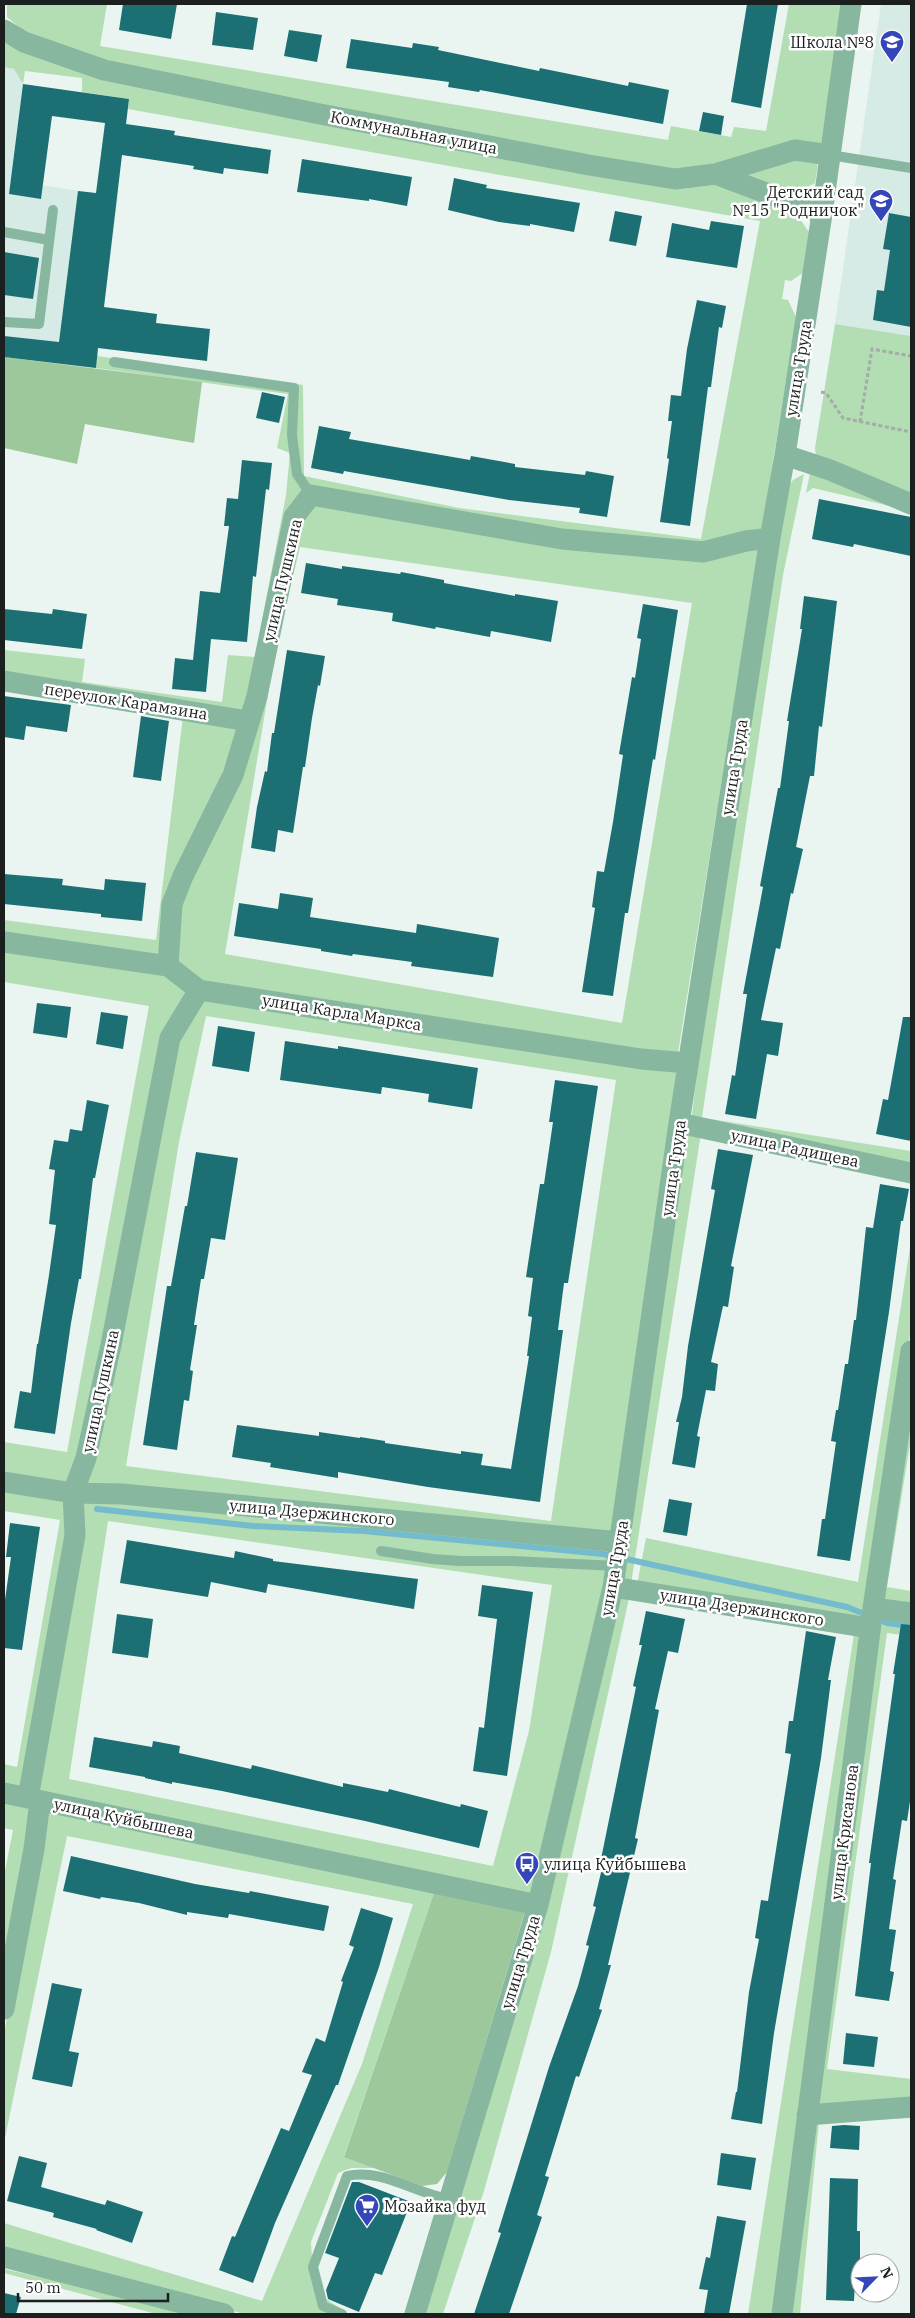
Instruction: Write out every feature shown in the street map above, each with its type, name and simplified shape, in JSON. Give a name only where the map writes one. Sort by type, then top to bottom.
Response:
[{"type":"street","name":"улица Труда","points":[[415,2314],[538,1905],[615,1577],[688,1063],[770,538],[785,455],[822,214],[851,4]]},
{"type":"street","name":"Коммунальная улица","points":[[4,30],[24,42],[104,70],[310,112],[590,165],[675,179],[715,174],[795,150],[830,156]]},
{"type":"street","points":[[715,174],[822,214]]},
{"type":"street","points":[[785,455],[830,470],[911,504]]},
{"type":"street","points":[[311,496],[562,539],[702,552],[746,541],[770,538]]},
{"type":"street","name":"улица Пушкина","points":[[168,966],[172,904],[183,876],[233,775],[257,696],[294,517],[311,496]]},
{"type":"street","name":"переулок Карамзина","points":[[4,681],[248,721]]},
{"type":"street","points":[[4,942],[168,966]]},
{"type":"street","name":"улица Карла Маркса","points":[[168,966],[198,990],[641,1059],[688,1063]]},
{"type":"street","name":"улица Пушкина","points":[[4,2009],[34,1849],[34,1799],[75,1535],[73,1493],[86,1458],[111,1345],[170,1038],[198,990]]},
{"type":"street","name":"улица Радищева","points":[[679,1123],[911,1173]]},
{"type":"street","name":"улица Крисанова","points":[[782,2314],[872,1618],[911,1351]]},
{"type":"street","name":"улица Дзержинского","points":[[4,1482],[73,1493],[122,1494],[620,1542]]},
{"type":"street","name":"улица Дзержинского","points":[[615,1577],[872,1618],[911,1613]]},
{"type":"street","name":"улица Куйбышева","points":[[4,1793],[538,1905]]},
{"type":"street","points":[[807,2115],[911,2107]]},
{"type":"street","points":[[4,2257],[224,2314]]},
{"type":"lane","points":[[830,156],[911,168]]},
{"type":"lane","points":[[4,322],[38,324],[53,210]]},
{"type":"lane","points":[[4,232],[49,240]]},
{"type":"lane","points":[[114,362],[294,388],[292,435],[297,474],[311,496]]},
{"type":"lane","points":[[381,1550],[433,1560],[460,1562],[512,1561],[615,1577]]},
{"type":"lane","points":[[342,2314],[323,2306],[312,2268],[346,2176],[375,2174],[430,2196],[449,2199]]},
{"type":"path","points":[[860,422],[872,349],[911,356]]},
{"type":"path","points":[[821,392],[826,393],[843,418],[911,432]]},
{"type":"shaded area","points":[[881,4],[911,4],[911,336],[835,324]]},
{"type":"shaded area","points":[[4,67],[14,69],[23,84],[9,194],[41,199],[42,185],[118,197],[96,368],[4,357]]},
{"type":"green space","points":[[7,4],[107,4],[100,46],[668,140],[671,126],[731,137],[734,127],[766,131],[789,4],[842,4],[815,183],[793,195],[104,64],[26,33],[7,17]]},
{"type":"green space","points":[[4,42],[714,181],[793,209],[809,232],[803,273],[791,281],[785,280],[782,299],[788,300],[796,317],[762,531],[702,547],[561,534],[307,494],[245,713],[4,677],[4,650],[85,659],[82,682],[222,702],[228,655],[255,657],[286,495],[290,453],[277,448],[288,394],[96,368],[97,356],[303,385],[304,476],[459,508],[701,539],[760,221],[128,109],[129,99],[82,92],[82,78],[25,71],[23,84],[14,69],[4,67]]},
{"type":"green space","points":[[835,324],[911,336],[911,496],[816,457],[815,448]]},
{"type":"green space","points":[[4,357],[202,382],[194,443],[85,424],[77,464],[4,448]]},
{"type":"green space","points":[[810,473],[911,511],[813,488],[806,493]]},
{"type":"green space","points":[[804,474],[783,575],[701,1124],[692,1115],[698,1064],[788,487],[793,480]]},
{"type":"green space","points":[[315,501],[559,543],[759,548],[678,1053],[663,1054],[204,984],[174,962],[177,907],[236,783],[294,534]],"holes":[[[300,547],[692,603],[622,1023],[225,954],[275,652]]]},
{"type":"green space","points":[[183,716],[243,724],[179,875],[164,961],[4,939],[4,920],[156,940]]},
{"type":"green space","points":[[4,944],[164,972],[185,988],[188,996],[71,1483],[4,1476],[4,1442],[67,1452],[149,1006],[4,982]]},
{"type":"green space","points":[[205,997],[677,1072],[613,1532],[86,1489],[175,1039]],"holes":[[[206,1016],[616,1080],[551,1521],[126,1466],[179,1142]]]},
{"type":"green space","points":[[710,1119],[911,1151],[911,1168]]},
{"type":"green space","points":[[701,1133],[631,1584],[623,1579],[687,1136]]},
{"type":"green space","points":[[911,1241],[911,1328],[867,1622],[637,1585],[646,1538],[858,1582]]},
{"type":"green space","points":[[911,1377],[911,1438],[887,1587],[911,1591],[911,1607],[878,1603]]},
{"type":"green space","points":[[4,1487],[65,1497],[72,1535],[21,1789],[4,1785],[4,1764],[17,1767],[60,1520],[4,1511]]},
{"type":"green space","points":[[123,1497],[604,1544],[611,1549],[610,1561],[605,1563],[432,1556],[379,1547],[378,1552],[432,1562],[604,1568],[608,1572],[538,1886],[530,1893],[521,1895],[38,1793],[35,1783],[79,1535],[79,1501]],"holes":[[[108,1521],[552,1585],[529,1731],[493,1866],[69,1779]]]},
{"type":"green space","points":[[630,1594],[551,1952],[484,2191],[443,2314],[424,2314],[620,1595]]},
{"type":"green space","points":[[876,1614],[911,1618],[911,1636],[887,1633],[827,2069],[911,2079],[911,2102],[813,2107]]},
{"type":"green space","points":[[865,1632],[776,2314],[748,2314],[854,1634]]},
{"type":"green space","points":[[4,1802],[34,1809],[4,1986],[4,1876],[13,1830],[4,1828]]},
{"type":"green space","points":[[45,1810],[435,1890],[344,2156],[375,2168],[351,2168],[338,2173],[311,2242],[313,2274],[323,2297],[349,2314],[245,2314],[4,2252],[4,2223],[262,2301],[362,2064],[413,1904],[67,1836],[4,2143],[4,2034]]},
{"type":"green space","points":[[435,1890],[525,1911],[447,2172],[437,2184],[422,2186],[344,2157]]},
{"type":"green space","points":[[911,2112],[911,2118],[819,2122],[800,2314],[790,2314],[815,2120]]},
{"type":"green space","points":[[4,2269],[203,2314],[156,2314],[4,2273]]},
{"type":"building","points":[[123,4],[177,4],[171,39],[119,30]]},
{"type":"building","points":[[747,4],[778,4],[761,108],[731,102]]},
{"type":"building","points":[[216,12],[258,18],[253,50],[212,45]]},
{"type":"building","points":[[289,30],[322,35],[317,62],[284,56]]},
{"type":"building","points":[[351,39],[412,48],[413,43],[439,47],[438,50],[539,71],[540,68],[628,86],[629,82],[669,90],[663,124],[480,90],[479,92],[448,87],[449,82],[346,68]]},
{"type":"building","points":[[23,84],[129,99],[126,124],[175,131],[174,135],[271,150],[268,174],[224,168],[223,174],[193,169],[194,166],[122,155],[104,307],[157,314],[156,323],[210,329],[207,361],[98,348],[96,368],[4,357],[4,336],[59,342],[78,191],[96,193],[105,123],[52,116],[41,199],[9,194]]},
{"type":"building","points":[[703,112],[724,116],[721,135],[699,131]]},
{"type":"building","points":[[302,159],[412,177],[407,206],[369,199],[369,201],[297,192]]},
{"type":"building","points":[[454,178],[487,185],[486,188],[580,203],[574,232],[530,224],[530,226],[499,222],[448,210]]},
{"type":"building","points":[[615,211],[642,216],[636,246],[609,241]]},
{"type":"building","name":"Детский сад №15 \"Родничок\"","points":[[889,213],[911,217],[911,327],[873,320],[877,290],[884,291],[890,250],[883,249]]},
{"type":"building","points":[[711,221],[744,226],[737,268],[666,257],[672,223],[709,230]]},
{"type":"building","points":[[4,252],[39,258],[33,299],[4,295]]},
{"type":"building","points":[[697,300],[726,306],[722,328],[719,327],[711,387],[708,387],[690,526],[660,522],[669,459],[667,458],[672,421],[668,421],[671,395],[681,396],[687,349]]},
{"type":"building","points":[[262,392],[285,397],[279,423],[256,418]]},
{"type":"building","points":[[319,426],[351,432],[349,439],[470,460],[471,456],[515,464],[515,467],[585,475],[586,471],[614,476],[607,517],[579,513],[580,508],[509,500],[344,471],[343,474],[311,468]]},
{"type":"building","points":[[242,460],[272,463],[269,490],[266,489],[256,577],[253,576],[247,642],[211,639],[206,692],[172,689],[175,658],[193,660],[200,591],[220,593],[229,526],[224,526],[227,498],[238,499]]},
{"type":"building","points":[[819,499],[911,517],[911,556],[854,544],[853,547],[812,539]]},
{"type":"building","points":[[306,563],[342,569],[342,566],[400,574],[401,572],[444,580],[444,583],[515,596],[515,594],[558,601],[551,642],[491,631],[490,637],[436,627],[435,629],[392,621],[393,613],[337,605],[338,599],[301,593]]},
{"type":"building","points":[[804,596],[837,601],[822,727],[819,726],[814,776],[810,776],[796,847],[803,849],[793,894],[791,893],[780,949],[776,948],[761,1020],[783,1023],[778,1056],[767,1054],[756,1119],[725,1114],[732,1075],[735,1076],[747,994],[743,994],[763,887],[760,886],[778,788],[780,788],[789,721],[787,721],[802,629],[800,629]]},
{"type":"building","points":[[643,604],[678,610],[655,760],[653,759],[628,913],[625,913],[613,996],[582,992],[595,908],[592,907],[597,871],[604,872],[613,822],[623,755],[619,754],[632,677],[635,678],[641,639],[637,638]]},
{"type":"building","points":[[4,609],[52,614],[53,609],[87,614],[82,649],[4,640]]},
{"type":"building","points":[[287,650],[325,656],[312,718],[305,767],[303,767],[293,833],[278,830],[275,852],[251,848],[257,807],[265,771],[267,772]]},
{"type":"building","points":[[4,696],[71,705],[67,732],[26,726],[24,740],[4,737]]},
{"type":"building","points":[[141,716],[169,721],[161,781],[133,777]]},
{"type":"building","points":[[4,874],[63,879],[62,885],[104,890],[105,879],[146,883],[142,921],[101,917],[101,914],[4,904]]},
{"type":"building","points":[[280,893],[313,898],[310,917],[416,933],[417,924],[499,938],[493,977],[411,966],[412,962],[353,954],[352,956],[321,951],[321,949],[234,936],[239,903],[278,909]]},
{"type":"building","points":[[37,1003],[71,1007],[67,1038],[33,1033]]},
{"type":"building","points":[[101,1012],[128,1016],[123,1049],[96,1044]]},
{"type":"building","points":[[903,1017],[911,1017],[911,1141],[876,1134],[883,1099],[888,1100]]},
{"type":"building","points":[[218,1026],[255,1032],[249,1072],[212,1066]]},
{"type":"building","points":[[285,1041],[338,1049],[338,1046],[478,1068],[472,1109],[428,1102],[429,1094],[382,1087],[381,1094],[280,1080]]},
{"type":"building","points":[[555,1080],[598,1086],[568,1283],[564,1283],[558,1330],[563,1330],[540,1502],[428,1487],[338,1472],[338,1478],[270,1467],[271,1463],[232,1457],[237,1425],[319,1436],[319,1432],[461,1454],[461,1451],[483,1454],[481,1465],[511,1469],[529,1356],[527,1356],[532,1317],[528,1316],[533,1278],[526,1277],[540,1184],[544,1184],[553,1122],[549,1122]]},
{"type":"building","points":[[87,1100],[109,1105],[95,1178],[93,1178],[81,1279],[79,1279],[71,1323],[55,1434],[14,1428],[20,1391],[31,1393],[56,1225],[49,1224],[55,1170],[49,1169],[54,1140],[68,1142],[70,1129],[82,1131]]},
{"type":"building","points":[[718,1149],[753,1155],[731,1266],[734,1267],[728,1307],[723,1306],[711,1362],[718,1364],[715,1391],[706,1390],[697,1436],[700,1437],[695,1468],[672,1464],[679,1422],[676,1422],[682,1397],[688,1346],[715,1190],[711,1189]]},
{"type":"building","points":[[196,1152],[238,1158],[225,1240],[211,1238],[204,1279],[201,1279],[194,1325],[197,1325],[190,1370],[193,1371],[189,1401],[184,1400],[177,1450],[143,1445],[167,1286],[171,1286]]},
{"type":"building","points":[[880,1184],[909,1189],[903,1221],[901,1221],[889,1312],[850,1561],[817,1556],[822,1519],[825,1519],[836,1442],[831,1441],[836,1410],[838,1410],[845,1364],[848,1364],[854,1320],[856,1320],[866,1227],[873,1228]]},
{"type":"building","points":[[669,1499],[692,1503],[687,1536],[663,1532]]},
{"type":"building","points":[[10,1523],[40,1527],[22,1650],[4,1648],[4,1607],[11,1557],[6,1557]]},
{"type":"building","points":[[127,1540],[234,1558],[235,1551],[273,1559],[273,1561],[418,1579],[414,1609],[268,1584],[266,1593],[211,1582],[208,1597],[120,1583]]},
{"type":"building","points":[[482,1585],[533,1592],[507,1776],[473,1771],[479,1727],[484,1728],[497,1619],[478,1616]]},
{"type":"building","points":[[646,1611],[685,1619],[678,1653],[668,1651],[655,1709],[659,1710],[635,1838],[638,1839],[608,1965],[611,1965],[599,2009],[602,2010],[579,2077],[576,2076],[545,2176],[549,2177],[537,2215],[542,2217],[509,2314],[474,2314],[501,2233],[498,2232],[549,2067],[578,1986],[589,1946],[586,1945],[596,1907],[593,1906],[604,1860],[601,1859],[636,1687],[633,1686],[642,1645],[639,1645]]},
{"type":"building","points":[[117,1614],[153,1619],[148,1658],[112,1653]]},
{"type":"building","points":[[901,1624],[911,1625],[911,1795],[907,1821],[902,1820],[893,1879],[896,1880],[889,1929],[896,1930],[890,1971],[894,1972],[889,2001],[855,1996],[871,1863],[869,1863]]},
{"type":"building","points":[[806,1631],[836,1637],[828,1680],[831,1680],[821,1758],[774,2033],[762,2124],[731,2119],[737,2092],[749,1992],[759,1939],[755,1938],[761,1900],[768,1901],[791,1754],[785,1753],[789,1721],[793,1721]]},
{"type":"building","points":[[94,1737],[152,1747],[153,1741],[180,1746],[179,1753],[251,1769],[252,1765],[343,1787],[343,1783],[388,1792],[389,1789],[460,1807],[461,1804],[488,1811],[479,1848],[365,1821],[222,1791],[172,1782],[172,1784],[89,1767]]},
{"type":"building","points":[[71,1856],[195,1884],[249,1893],[250,1891],[329,1906],[324,1931],[229,1914],[228,1918],[187,1912],[187,1915],[139,1903],[101,1897],[100,1899],[63,1891]]},
{"type":"building","points":[[361,1908],[393,1918],[379,1967],[338,2085],[336,2085],[275,2223],[253,2283],[219,2270],[232,2236],[235,2237],[281,2128],[289,2131],[312,2075],[302,2072],[316,2038],[325,2042],[343,1982],[341,1981],[354,1947],[349,1945]]},
{"type":"building","points":[[52,1983],[82,1989],[69,2051],[79,2053],[72,2087],[32,2079]]},
{"type":"building","points":[[846,2033],[878,2037],[874,2067],[843,2064]]},
{"type":"building","points":[[832,2126],[860,2126],[859,2150],[830,2148]]},
{"type":"building","points":[[721,2153],[756,2158],[751,2190],[717,2185]]},
{"type":"building","points":[[19,2156],[47,2163],[41,2187],[105,2205],[107,2200],[143,2212],[132,2243],[97,2229],[53,2217],[54,2213],[7,2201]]},
{"type":"building","points":[[830,2178],[858,2179],[857,2231],[860,2231],[860,2253],[850,2253],[850,2301],[826,2300]]},
{"type":"building","points":[[352,2182],[359,2182],[411,2202],[382,2275],[375,2273],[359,2312],[328,2299],[326,2290],[339,2258],[325,2253]]},
{"type":"building","points":[[717,2216],[746,2221],[729,2314],[704,2314],[708,2290],[699,2289],[706,2257],[710,2258]]},
{"type":"building","points":[[4,2293],[21,2297],[16,2314],[4,2314]]},
{"type":"waterway","points":[[97,1509],[253,1526],[364,1531],[603,1554],[847,1607],[887,1623],[911,1626]]},
{"type":"place","name":"Школа №8","points":[[892,63]]},
{"type":"place","name":"Детский сад №15 \"Родничок\"","points":[[881,222]]},
{"type":"place","name":"улица Куйбышева","points":[[527,1885]]},
{"type":"place","name":"Мозайка фуд","points":[[367,2227]]}]
